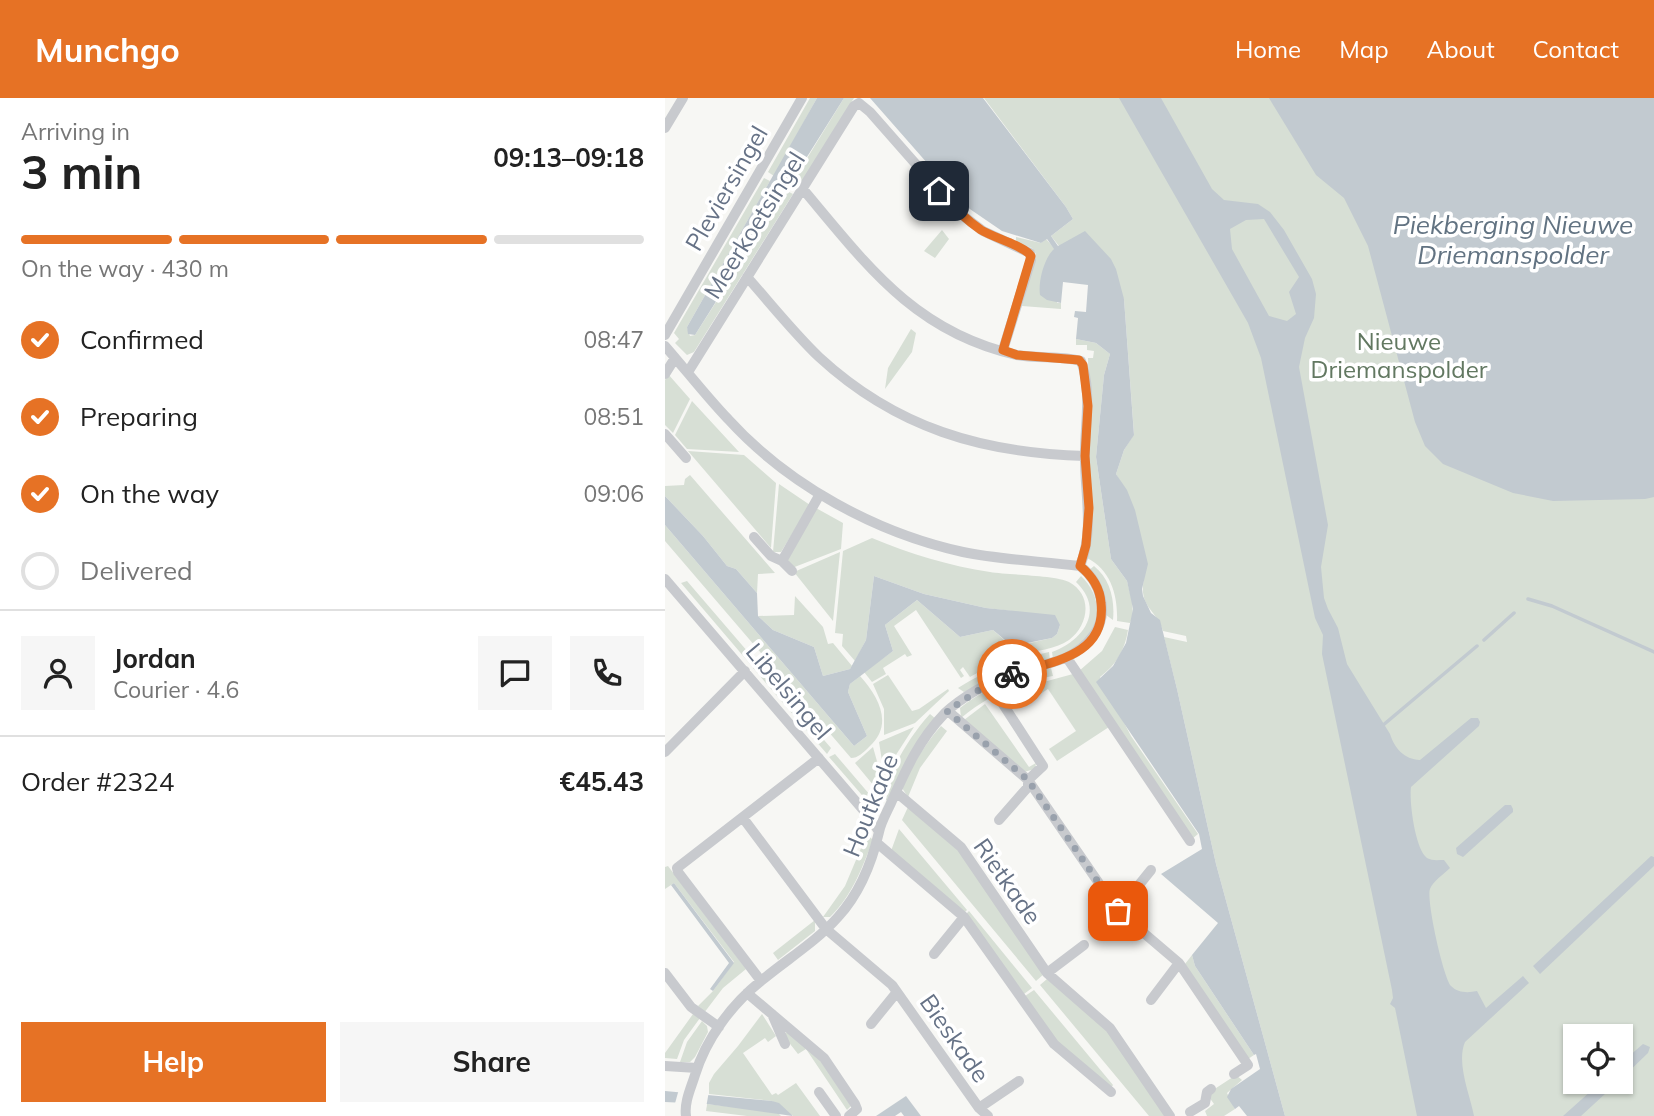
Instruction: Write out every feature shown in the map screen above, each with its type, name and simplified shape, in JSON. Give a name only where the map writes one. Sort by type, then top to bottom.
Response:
[{"type":"street","points":[[665,128],[683,98]]},
{"type":"street","name":"Pleviersingel","points":[[665,335],[802,98]]},
{"type":"street","name":"Meerkoetsingel","points":[[688,372],[854,106],[859,103],[864,104],[958,212],[990,235],[1030,253],[1031,260],[1003,350]]},
{"type":"street","points":[[665,346],[729,420],[752,442],[820,494],[882,525],[945,548],[1006,559],[1080,566],[1088,530],[1085,456],[1088,406],[1081,361],[1017,355],[944,328],[900,297],[870,270],[802,188]]},
{"type":"street","points":[[747,277],[818,356],[852,385],[891,410],[979,444],[1032,453],[1085,456]]},
{"type":"street","points":[[665,374],[675,358]]},
{"type":"street","points":[[665,434],[686,458]]},
{"type":"street","points":[[782,561],[820,494]]},
{"type":"street","points":[[754,537],[771,556],[782,561],[792,571]]},
{"type":"street","name":"Houtkade","points":[[685,1113],[697,1068],[719,1027],[747,993],[826,929],[852,898],[911,756],[947,711],[995,681],[1067,658],[1087,643],[1097,630],[1101,621],[1101,601],[1091,577],[1080,566]]},
{"type":"street","name":"Libelsingel","points":[[668,587],[745,671],[819,758],[878,837],[964,917],[1054,1044],[1111,1091]]},
{"type":"street","points":[[1067,658],[1190,841]]},
{"type":"street","points":[[665,752],[745,671]]},
{"type":"street","points":[[999,698],[1043,766],[1028,780],[1028,787],[999,820]]},
{"type":"street","points":[[947,711],[1028,780],[1118,911],[1179,963],[1248,1065],[1234,1074]]},
{"type":"street","points":[[761,981],[677,868],[819,758]]},
{"type":"street","name":"Rietkade","points":[[896,792],[961,847],[1047,973],[1109,1028],[1170,1116]]},
{"type":"street","name":"Bieskade","points":[[743,818],[826,929],[893,985],[983,1112],[1019,1081]]},
{"type":"street","points":[[1118,911],[1151,870]]},
{"type":"street","points":[[934,954],[964,917]]},
{"type":"street","points":[[1047,973],[1084,945]]},
{"type":"street","points":[[1151,1000],[1179,963]]},
{"type":"street","points":[[665,973],[691,1007],[719,1027]]},
{"type":"street","name":"Bieskade","points":[[871,1024],[897,992]]},
{"type":"street","points":[[747,993],[824,1058],[855,1104],[857,1109],[849,1116]]},
{"type":"street","points":[[770,1011],[785,1044]]},
{"type":"street","points":[[665,1066],[697,1068]]},
{"type":"street","points":[[1189,1115],[1205,1102],[1207,1092],[1211,1089]]},
{"type":"street","points":[[819,1092],[836,1116]]},
{"type":"green space","points":[[810,98],[817,98],[774,176],[768,172]]},
{"type":"green space","points":[[844,98],[854,98],[797,190],[790,186]]},
{"type":"green space","name":"Nieuwe Driemanspolder","points":[[984,98],[1654,98],[1654,1116],[1285,1116],[1216,864],[1164,637],[1187,642],[1186,636],[1163,631],[1146,602],[1144,579],[1124,488],[1116,474],[1124,450],[1134,434],[1124,299],[1059,246],[1051,236],[1073,219]]},
{"type":"green space","points":[[764,178],[770,181],[687,327],[690,336],[695,335],[787,191],[793,194],[694,352],[687,355],[675,343],[679,339],[674,333]]},
{"type":"green space","points":[[942,230],[949,239],[935,258],[924,251]]},
{"type":"green space","points":[[1016,237],[1041,243],[1046,239],[1055,249],[1057,303],[1061,303],[1061,309],[1022,306],[1036,254],[1032,248],[1016,242]]},
{"type":"green space","points":[[911,329],[916,333],[912,352],[885,389],[888,368]]},
{"type":"green space","points":[[1076,339],[1096,343],[1110,354],[1104,375],[1096,457],[1111,559],[1127,581],[1132,601],[1133,616],[1130,623],[1117,621],[1116,602],[1111,585],[1102,569],[1087,558],[1090,481],[1088,358],[1093,358],[1094,351],[1087,350],[1087,345],[1076,345]]},
{"type":"green space","points":[[668,374],[690,399],[673,433],[665,425],[665,380]]},
{"type":"green space","points":[[692,401],[739,452],[687,449],[675,435]]},
{"type":"green space","points":[[688,451],[744,455],[776,483],[771,548]]},
{"type":"green space","points":[[690,475],[775,573],[758,574],[757,593],[736,569],[727,566],[665,496],[665,486],[684,485],[685,479]]},
{"type":"green space","points":[[779,484],[810,505],[781,552],[773,552]]},
{"type":"green space","points":[[816,508],[843,523],[841,549],[792,568],[786,561]]},
{"type":"green space","points":[[665,525],[854,746],[867,736],[848,692],[850,684],[860,676],[878,702],[882,720],[877,738],[863,753],[851,758],[665,541]]},
{"type":"green space","points":[[872,538],[915,554],[960,566],[1069,582],[1082,594],[1085,602],[1086,610],[1081,626],[1076,634],[1064,643],[1012,657],[970,677],[963,667],[960,670],[964,676],[961,678],[916,610],[894,626],[912,655],[907,657],[905,654],[883,668],[886,674],[872,682],[864,672],[893,651],[885,625],[917,600],[960,637],[993,630],[1012,647],[1052,638],[1057,634],[1060,625],[1012,611],[924,594],[874,576],[866,640],[855,661],[842,646],[843,634],[835,633],[843,551]]},
{"type":"green space","points":[[840,552],[833,621],[794,572]]},
{"type":"green space","points":[[1094,566],[1104,577],[1110,590],[1113,620],[1106,615],[1088,571]]},
{"type":"green space","points":[[1081,576],[1096,600],[1095,627],[1084,643],[1053,659],[1052,652],[1073,640],[1087,623],[1089,603],[1076,582]]},
{"type":"green space","points":[[687,581],[754,659],[750,664],[681,583]]},
{"type":"green space","points":[[795,596],[823,627],[828,644],[833,643],[852,666],[850,669],[823,676],[814,647],[773,630],[758,616],[794,615]]},
{"type":"green space","points":[[1115,627],[1128,630],[1125,644],[1115,662],[1100,677],[1131,736],[1198,834],[1192,839],[1079,671],[1102,651]]},
{"type":"green space","points":[[1049,652],[1050,660],[964,692],[958,688],[1002,666]]},
{"type":"green space","points":[[756,664],[831,748],[827,754],[753,668]]},
{"type":"green space","points":[[1051,668],[1053,676],[1004,691],[961,718],[960,708],[981,694],[1015,679]]},
{"type":"green space","points":[[1073,674],[1109,727],[1057,761],[1049,749],[1076,731],[1048,689],[1020,707],[1010,691]]},
{"type":"green space","points":[[888,675],[912,711],[948,689],[949,691],[915,723],[884,735],[884,709],[873,684]]},
{"type":"green space","points":[[985,704],[1029,767],[1036,763],[1035,769],[1024,772],[964,720]]},
{"type":"green space","points":[[930,714],[936,719],[888,802],[882,795],[891,773],[908,742]]},
{"type":"green space","points":[[941,726],[947,731],[920,768],[908,797],[902,788],[906,779],[924,747]]},
{"type":"green space","points":[[914,727],[892,761],[885,780],[879,742]]},
{"type":"green space","points":[[873,747],[880,772],[879,792],[855,763]]},
{"type":"green space","points":[[835,754],[876,802],[874,809],[829,757]]},
{"type":"green space","points":[[908,807],[958,850],[1044,974],[1036,981],[902,820]]},
{"type":"green space","points":[[899,829],[967,910],[964,913],[891,851]]},
{"type":"green space","points":[[867,834],[873,840],[856,881],[838,909],[830,917],[823,917],[845,886]]},
{"type":"green space","points":[[668,866],[746,969],[723,988],[704,1013],[698,1006],[713,991],[734,962],[674,883],[665,889],[665,867]]},
{"type":"green space","points":[[969,911],[1032,988],[1024,994],[966,914]]},
{"type":"green space","points":[[815,920],[815,931],[778,960],[773,953]]},
{"type":"green space","points":[[1192,955],[1195,966],[1254,1055],[1248,1059],[1185,964]]},
{"type":"green space","points":[[1047,979],[1107,1030],[1165,1116],[1149,1116],[1040,985]]},
{"type":"green space","points":[[1034,990],[1113,1085],[1111,1088],[1057,1043],[1025,996]]},
{"type":"green space","points":[[693,1014],[700,1018],[684,1040],[677,1059],[665,1058],[665,1053]]},
{"type":"green space","points":[[762,1014],[776,1036],[768,1042],[765,1038],[743,1053],[772,1095],[778,1095],[796,1083],[820,1116],[793,1116],[772,1101],[709,1094],[709,1083],[714,1074]]},
{"type":"green space","points":[[702,1021],[708,1032],[695,1057],[690,1062],[680,1062],[687,1042]]},
{"type":"green space","points":[[789,1031],[818,1057],[851,1106],[847,1110],[806,1049],[798,1054],[783,1035]]},
{"type":"green space","points":[[1236,1075],[1242,1080],[1227,1093],[1235,1109],[1224,1116],[1207,1116],[1205,1111],[1214,1104],[1209,1097],[1210,1092]]},
{"type":"green space","points":[[707,1104],[777,1112],[781,1116],[747,1116],[706,1111]]},
{"type":"water","points":[[817,98],[844,98],[695,335],[688,334],[687,327]]},
{"type":"water","points":[[870,98],[983,98],[1073,219],[1051,236],[1058,246],[1085,231],[1111,259],[1116,269],[1124,299],[1134,435],[1124,450],[1116,474],[1127,490],[1135,510],[1148,564],[1143,596],[1151,613],[1160,620],[1216,864],[1285,1116],[1247,1116],[1239,1106],[1235,1109],[1227,1097],[1231,1089],[1260,1069],[1256,1054],[1254,1055],[1195,966],[1192,955],[1218,923],[1161,874],[1202,849],[1199,834],[1096,682],[1113,666],[1126,643],[1133,609],[1127,581],[1111,559],[1096,457],[1104,375],[1110,354],[1096,343],[1076,339],[1078,318],[1074,317],[1075,311],[1086,312],[1088,285],[1063,282],[1061,303],[1047,300],[1040,295],[1043,270],[1054,249],[1047,239],[1041,243],[1002,231],[964,205]]},
{"type":"water","points":[[1119,98],[1161,98],[1212,189],[1224,200],[1258,204],[1270,212],[1284,230],[1312,279],[1316,294],[1314,318],[1305,338],[1299,367],[1328,525],[1321,567],[1324,598],[1338,628],[1347,664],[1395,744],[1409,758],[1420,760],[1471,718],[1478,718],[1480,722],[1479,726],[1411,787],[1412,813],[1419,845],[1427,858],[1444,860],[1450,868],[1434,883],[1429,896],[1440,954],[1451,986],[1463,992],[1477,991],[1486,1008],[1523,976],[1529,983],[1465,1042],[1463,1069],[1474,1116],[1417,1116],[1395,1008],[1390,1004],[1393,998],[1392,990],[1322,654],[1323,635],[1315,618],[1261,358],[1248,323]],"holes":[[[1264,219],[1299,277],[1289,292],[1296,314],[1287,321],[1269,316],[1232,249],[1230,229],[1246,220]]]},
{"type":"water","name":"Piekberging Nieuwe Driemanspolder","points":[[1269,98],[1654,98],[1654,497],[1553,501],[1513,493],[1443,464],[1425,446],[1415,422],[1368,246],[1344,198],[1316,175]]},
{"type":"water","points":[[665,496],[727,566],[736,569],[757,593],[758,616],[773,630],[814,647],[823,676],[850,669],[866,640],[874,576],[924,594],[986,608],[1055,615],[1060,625],[1057,634],[1052,638],[1012,646],[993,630],[960,637],[917,600],[885,625],[893,651],[850,684],[848,692],[867,736],[854,746],[665,525]]},
{"type":"water","points":[[1505,805],[1511,805],[1513,812],[1463,857],[1457,854],[1456,848]]},
{"type":"water","points":[[1651,856],[1654,857],[1654,866],[1540,974],[1533,966]]},
{"type":"water","points":[[674,883],[734,963],[713,991],[710,989],[729,963],[671,885]]},
{"type":"water","points":[[1643,1044],[1650,1047],[1648,1053],[1633,1067],[1633,1053]]},
{"type":"water","points":[[665,1091],[772,1101],[779,1103],[793,1116],[707,1104],[665,1102]]},
{"type":"water","points":[[1588,1094],[1605,1094],[1581,1116],[1563,1116]]},
{"type":"water","points":[[906,1096],[921,1116],[904,1116],[901,1112],[895,1116],[876,1116]]},
{"type":"pier","points":[[679,1089],[709,1091],[706,1108],[674,1107]]},
{"type":"waterway","points":[[1528,599],[1552,606],[1654,652]]},
{"type":"waterway","points":[[1484,640],[1514,613]]},
{"type":"waterway","points":[[1382,726],[1477,646]]},
{"type":"way so far","points":[[1012,674],[982,688],[947,711],[1028,780],[1118,911]]},
{"type":"route","points":[[939,191],[968,221],[997,239],[1030,253],[1031,260],[1003,350],[1017,355],[1079,360],[1083,365],[1088,406],[1085,456],[1089,508],[1086,545],[1080,566],[1091,577],[1098,590],[1102,608],[1101,621],[1093,637],[1074,654],[1052,664],[1012,674]]}]
